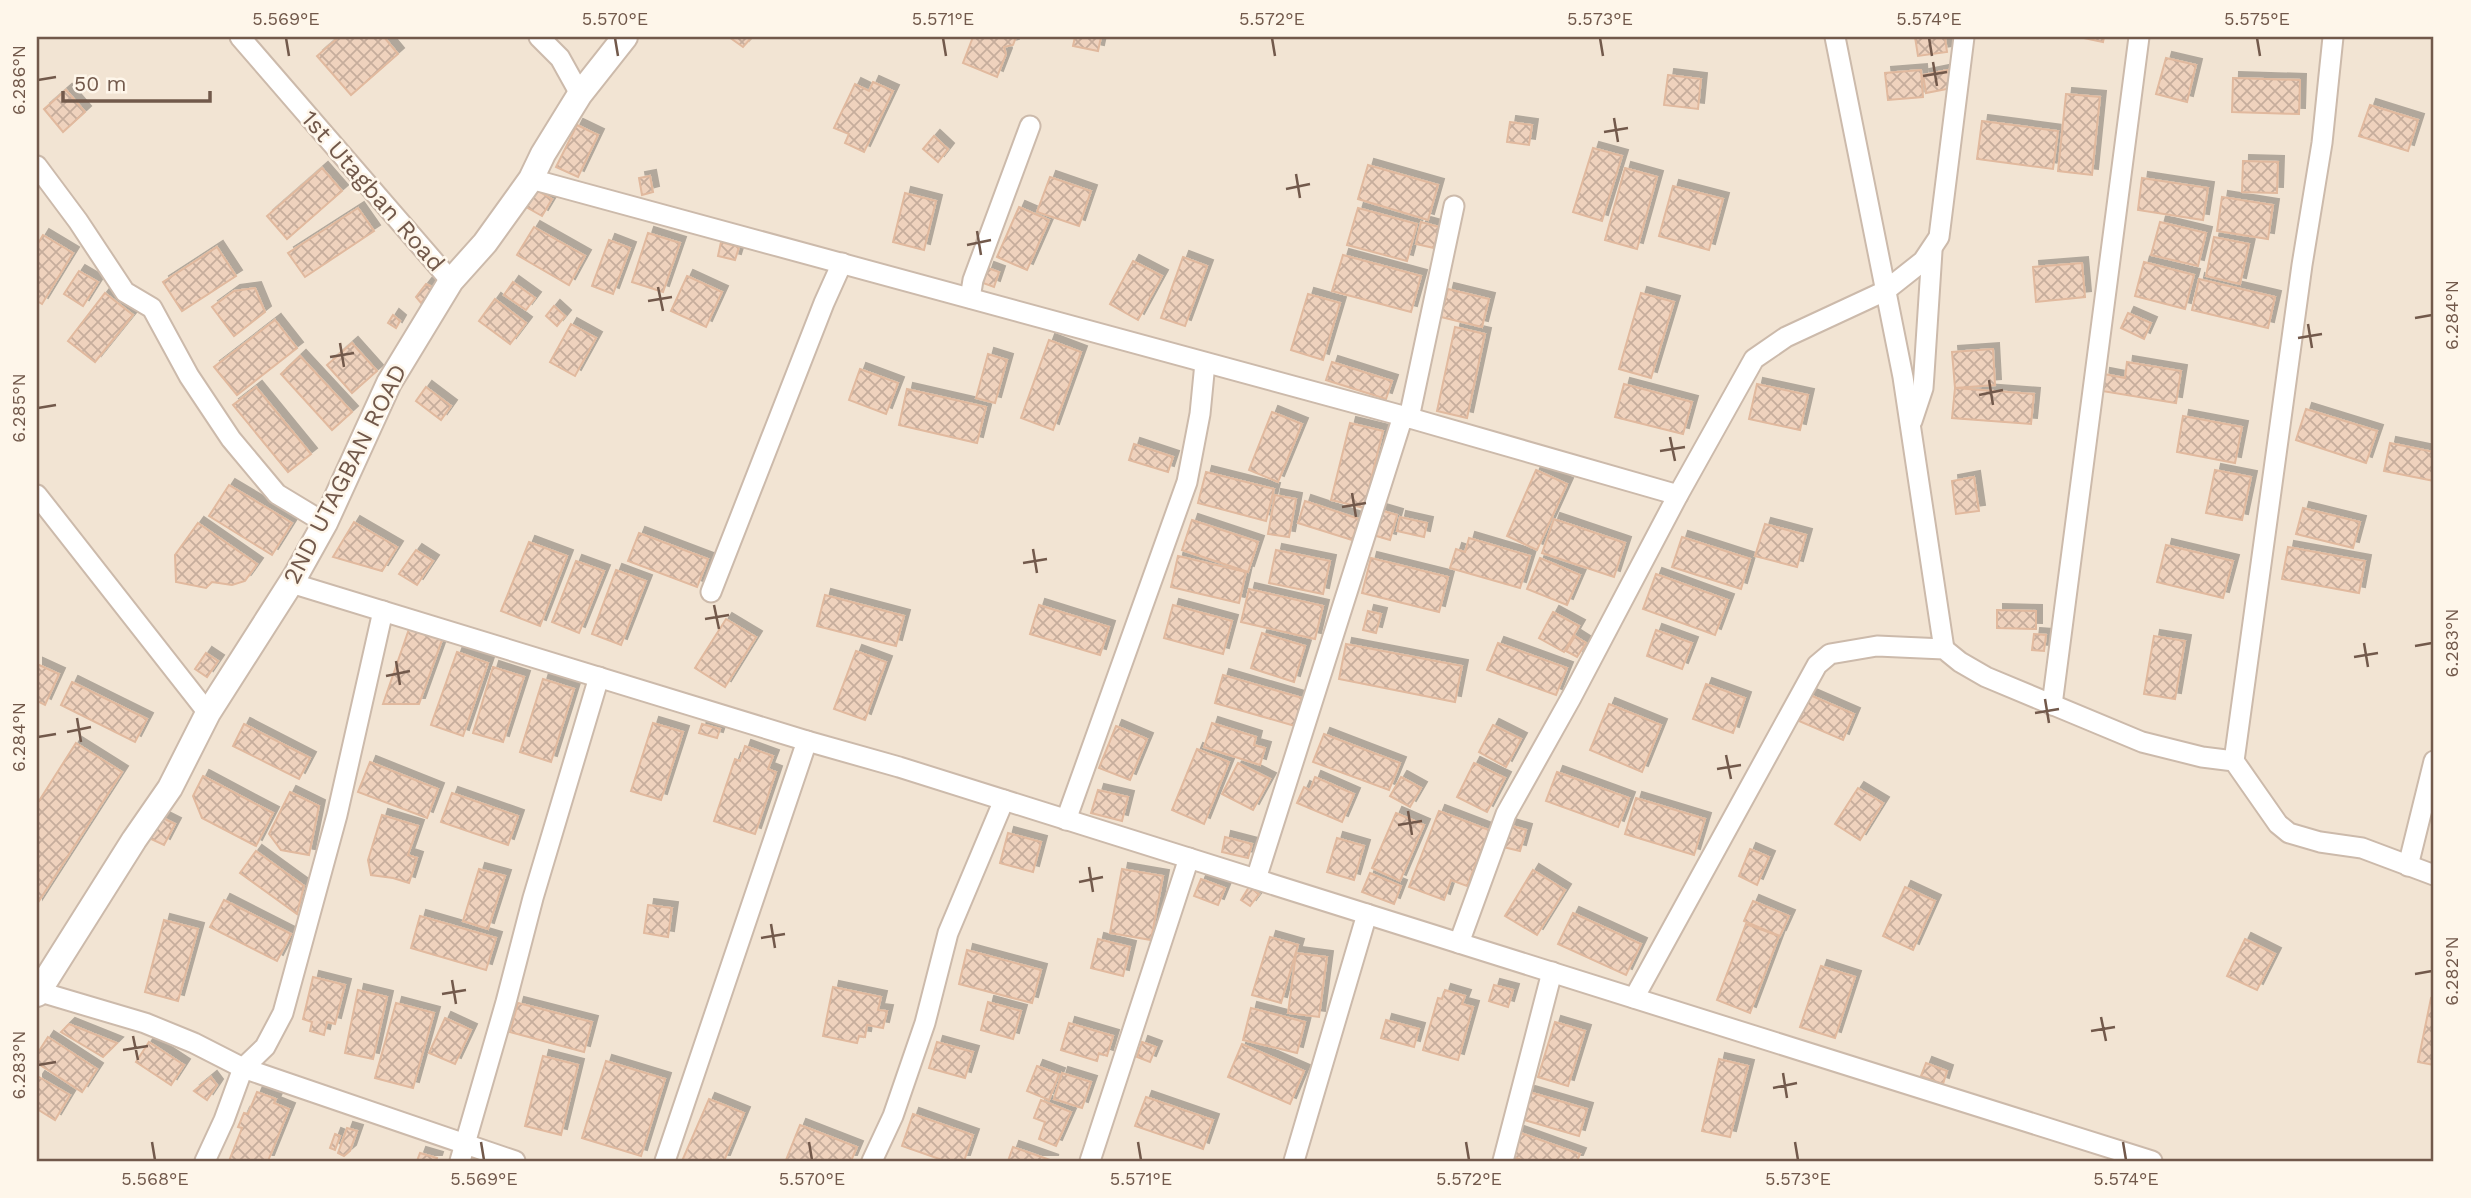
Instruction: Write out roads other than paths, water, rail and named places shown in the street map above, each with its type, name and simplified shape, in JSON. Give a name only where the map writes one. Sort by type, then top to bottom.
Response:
[{"type":"street","name":"1st Utagban Road","points":[[240,37],[451,281]]},
{"type":"street","points":[[539,37],[560,58],[580,94]]},
{"type":"street","name":"2ND UTAGBAN ROAD","points":[[37,992],[170,788],[208,712],[291,583],[325,523],[388,383],[451,281],[485,243],[531,179],[580,94],[625,37]]},
{"type":"street","points":[[1835,37],[1910,425],[1944,649]]},
{"type":"street","points":[[1459,943],[1506,814],[1754,359],[1786,337],[1885,291],[1909,274],[1932,251],[1939,237],[1964,37]]},
{"type":"street","points":[[2052,705],[2139,37]]},
{"type":"street","points":[[2333,37],[2322,143],[2302,265],[2234,761],[2278,824],[2290,833],[2320,842],[2361,848],[2434,875]]},
{"type":"street","points":[[970,298],[973,280],[1030,126]]},
{"type":"street","points":[[37,166],[78,221],[125,292],[152,308],[189,376],[231,439],[276,494],[325,523]]},
{"type":"street","points":[[531,179],[1406,417],[1678,495]]},
{"type":"street","points":[[1256,879],[1406,417],[1454,206]]},
{"type":"street","points":[[1910,425],[1924,381],[1932,251]]},
{"type":"street","points":[[711,592],[842,263]]},
{"type":"street","points":[[1066,820],[1187,482],[1200,414],[1205,363]]},
{"type":"street","points":[[37,495],[208,712]]},
{"type":"street","points":[[291,583],[900,767],[2152,1161]]},
{"type":"street","points":[[205,1161],[243,1068],[265,1047],[283,1013],[337,816],[383,611]]},
{"type":"street","points":[[1634,998],[1817,665],[1830,654],[1877,646],[1944,649],[1986,677],[2142,743],[2202,757],[2234,761]]},
{"type":"street","points":[[463,1153],[533,898],[599,677]]},
{"type":"street","points":[[665,1161],[807,741]]},
{"type":"street","points":[[2408,866],[2434,761]]},
{"type":"street","points":[[872,1161],[893,1116],[925,1023],[948,933],[1004,800]]},
{"type":"street","points":[[1090,1161],[1189,858]]},
{"type":"street","points":[[1294,1161],[1367,914]]},
{"type":"street","points":[[1503,1161],[1552,972]]},
{"type":"street","points":[[37,992],[145,1023],[194,1043],[243,1068],[463,1153],[515,1161]]}]
